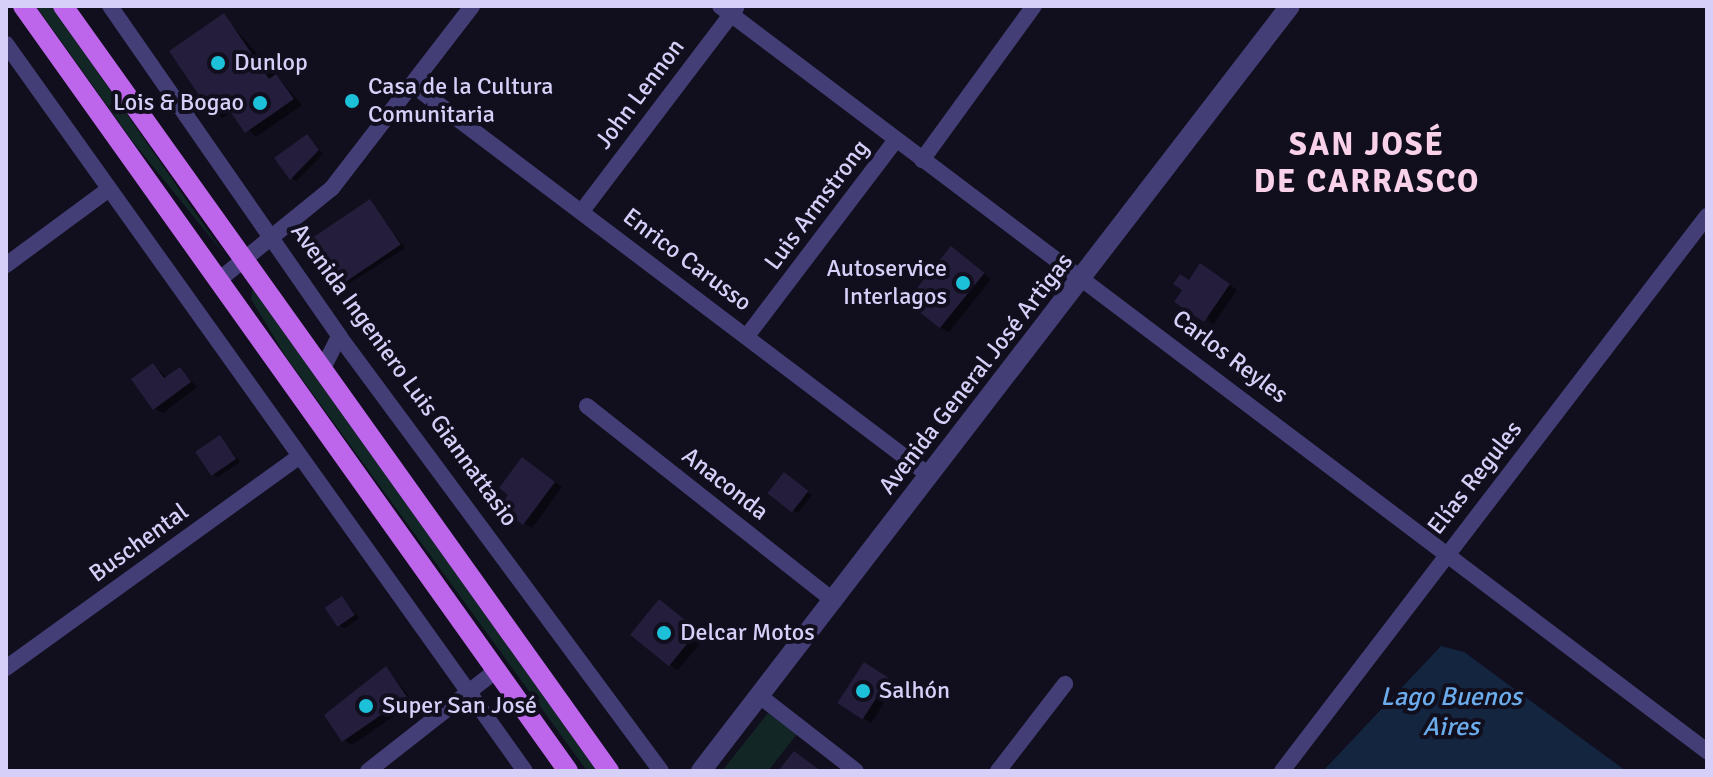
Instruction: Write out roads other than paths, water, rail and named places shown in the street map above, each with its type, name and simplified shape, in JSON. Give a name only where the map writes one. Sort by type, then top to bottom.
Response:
[{"type":"main road","points":[[23,6],[568,771]]},
{"type":"main road","points":[[63,6],[609,771]]},
{"type":"street","name":"Avenida Ingeniero Luis Giannattasio","points":[[110,6],[339,336],[661,771]]},
{"type":"street","points":[[220,279],[274,241],[332,188],[472,6]]},
{"type":"street","points":[[922,160],[1034,6]]},
{"type":"street","name":"Avenida General José Artigas","points":[[701,771],[1290,6]]},
{"type":"street","name":"Carlos Reyles","points":[[729,9],[922,160],[1084,277],[1707,751]]},
{"type":"street","name":"John Lennon","points":[[582,211],[729,9]]},
{"type":"street","points":[[6,44],[471,691],[525,771]]},
{"type":"street","name":"Enrico Carusso","points":[[413,85],[930,476]]},
{"type":"street","name":"Luis Armstrong","points":[[747,336],[896,140]]},
{"type":"street","points":[[6,265],[109,189]]},
{"type":"street","name":"Elías Regules","points":[[1282,771],[1707,216]]},
{"type":"street","points":[[322,370],[339,336]]},
{"type":"street","name":"Anaconda","points":[[587,406],[834,601]]},
{"type":"street","name":"Buschental","points":[[6,668],[300,456]]},
{"type":"street","points":[[368,771],[497,670]]},
{"type":"street","points":[[998,771],[1065,684]]},
{"type":"street","points":[[761,697],[856,771]]},
{"type":"water","name":"Lago Buenos Aires","points":[[1441,646],[1464,652],[1626,771],[1323,771]]},
{"type":"place","name":"Dunlop","points":[[218,63]]},
{"type":"place","name":"Casa de la Cultura Comunitaria","points":[[352,101]]},
{"type":"place","name":"Lois & Bogao","points":[[260,103]]},
{"type":"place","name":"Autoservice Interlagos","points":[[963,283]]},
{"type":"place","name":"Delcar Motos","points":[[664,633]]},
{"type":"place","name":"Salhón","points":[[863,691]]},
{"type":"place","name":"Super San José","points":[[366,706]]},
{"type":"district","name":"SAN JOSÉ DE CARRASCO","points":[[1367,164]]}]
